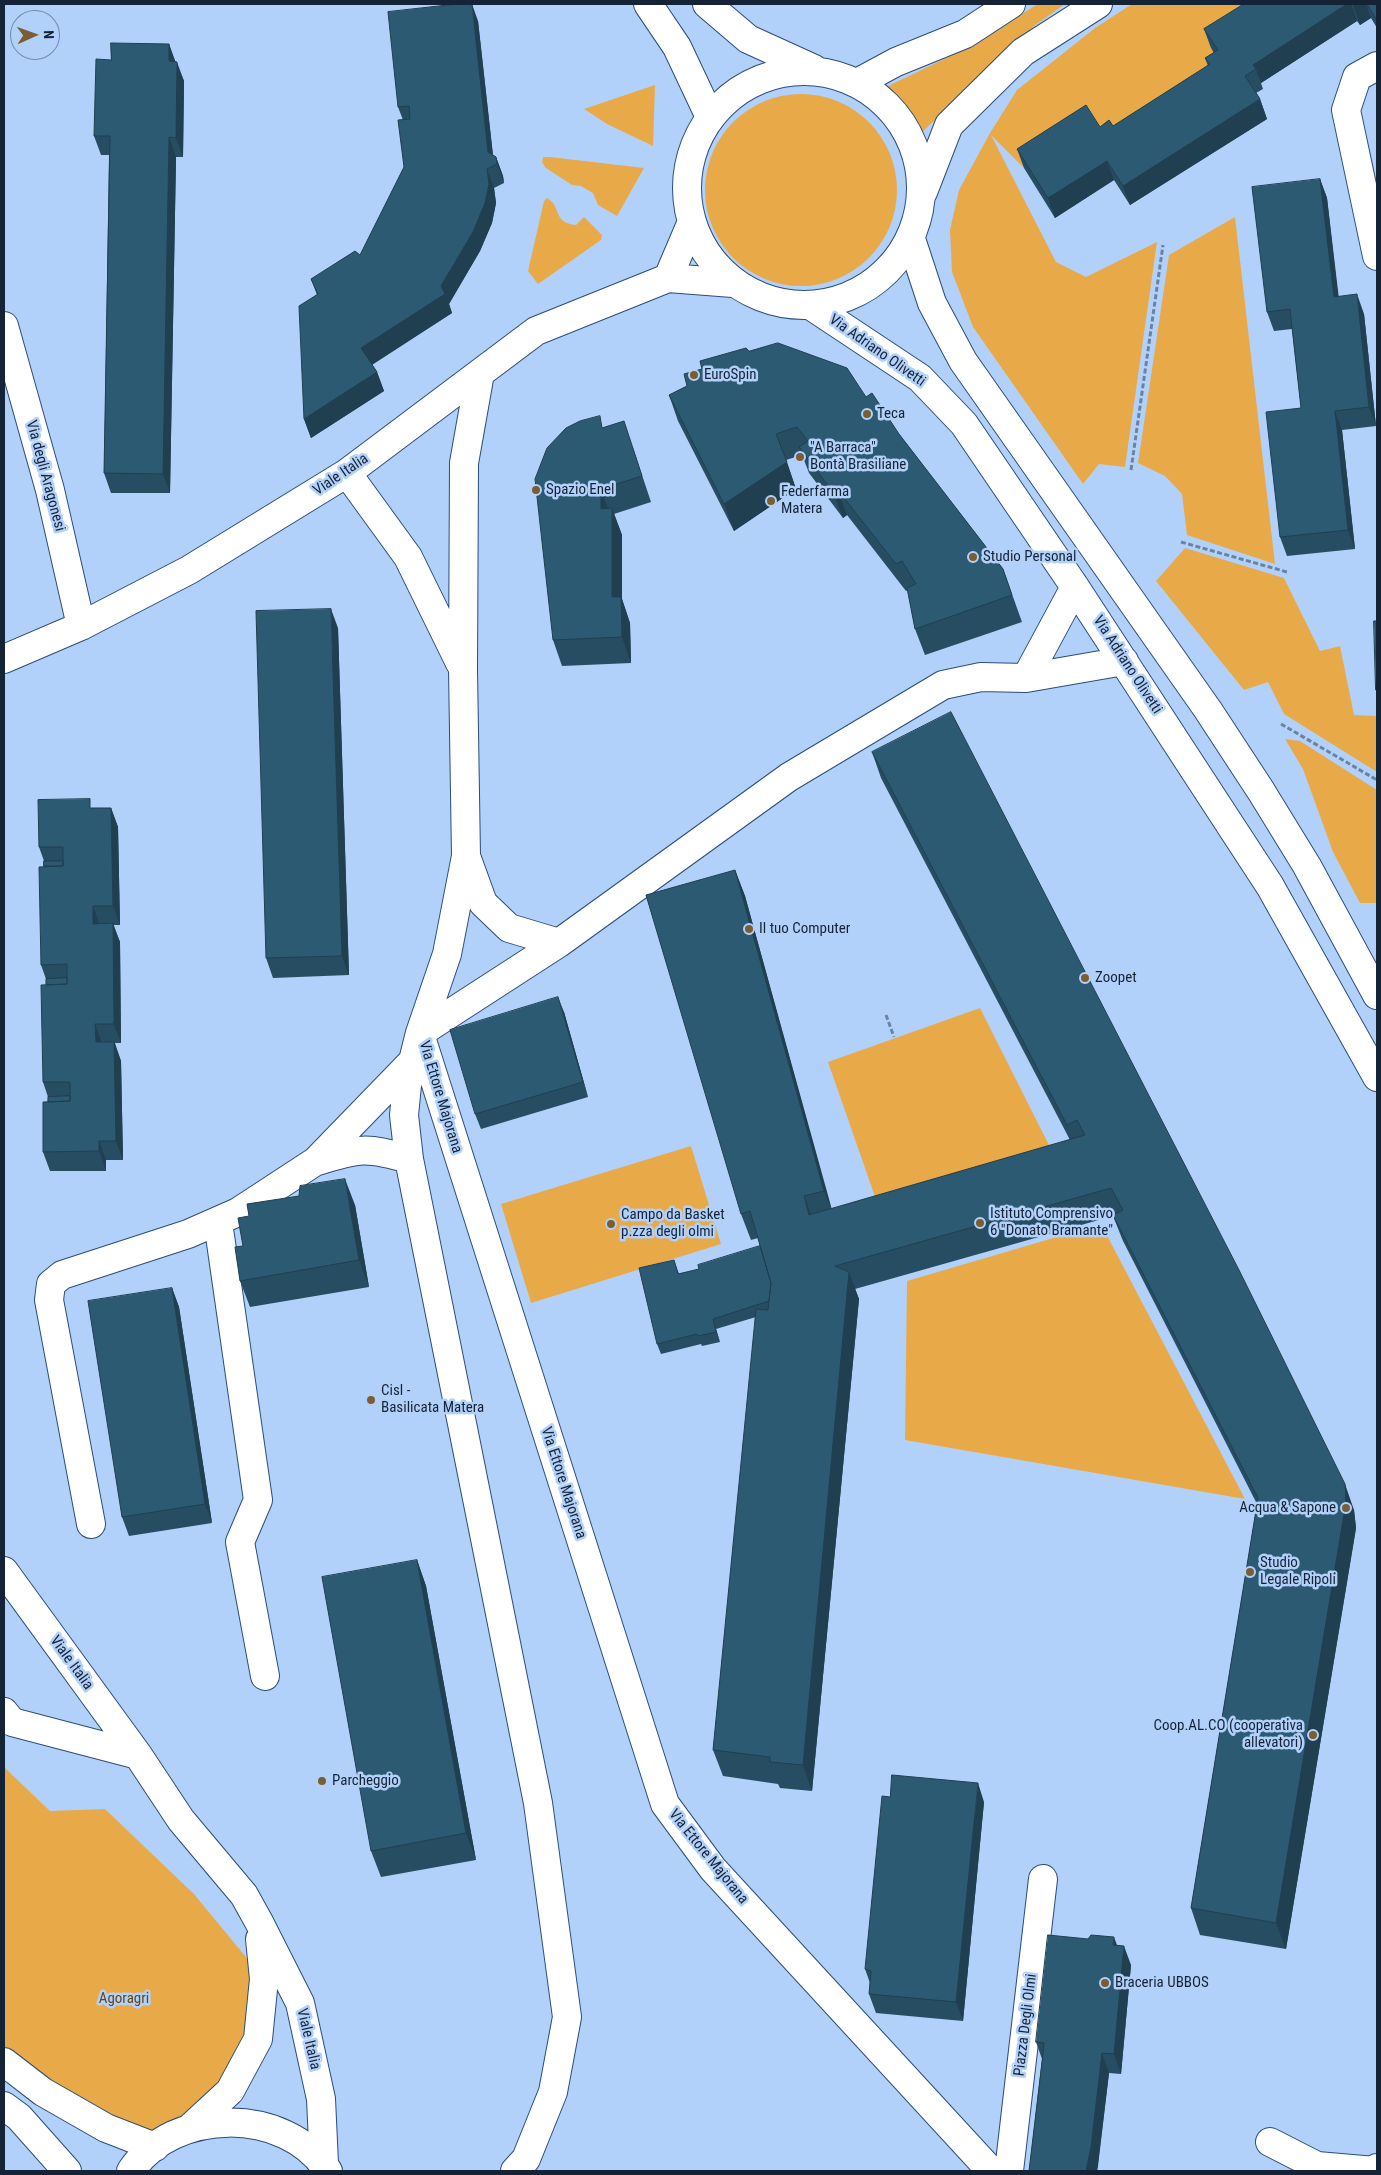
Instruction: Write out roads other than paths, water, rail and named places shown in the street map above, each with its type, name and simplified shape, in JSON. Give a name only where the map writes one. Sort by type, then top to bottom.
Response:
[{"type":"street","points":[[648,4],[677,47],[710,117]]},
{"type":"street","points":[[707,4],[748,39],[818,71],[857,83],[874,93],[895,113],[916,152],[922,179],[922,196]]},
{"type":"street","points":[[857,83],[896,62],[965,34],[1012,4]]},
{"type":"street","points":[[818,71],[790,71],[754,81],[729,97],[710,117],[690,157],[686,196],[691,224],[697,239],[727,278],[768,302],[813,307],[850,298],[882,278],[900,258],[911,238],[922,196],[949,124],[1023,52],[1098,4]]},
{"type":"street","points":[[1377,66],[1357,77],[1346,110],[1377,256]]},
{"type":"street","points":[[668,278],[691,224]]},
{"type":"street","points":[[911,238],[932,303],[963,361],[1208,710],[1261,791],[1307,866],[1377,995]]},
{"type":"street","name":"Viale Italia","points":[[4,659],[81,626],[190,570],[348,473],[536,331],[668,278],[733,283]]},
{"type":"street","name":"Via Adriano Olivetti","points":[[813,307],[920,378],[964,424],[1075,587],[1270,886],[1377,1077]]},
{"type":"street","name":"Via degli Aragonesi","points":[[4,326],[50,490],[81,626]]},
{"type":"street","points":[[420,1033],[447,954],[466,856],[463,669],[464,463],[480,373]]},
{"type":"street","points":[[348,473],[408,557],[463,669]]},
{"type":"street","points":[[1026,678],[1075,587]]},
{"type":"street","points":[[420,1033],[559,942],[789,777],[943,685],[980,678],[1026,678],[1124,661]]},
{"type":"street","points":[[466,856],[483,902],[510,928],[559,942]]},
{"type":"street","name":"Via Ettore Majorana","points":[[420,1033],[407,1085],[404,1115],[408,1159],[538,1803],[567,2017],[553,2092],[526,2159],[515,2171]]},
{"type":"street","name":"Via Ettore Majorana","points":[[420,1033],[438,1095],[665,1804],[713,1869],[991,2171]]},
{"type":"street","points":[[91,1524],[49,1300],[51,1284],[62,1275],[218,1222],[238,1212],[316,1162],[412,1062]]},
{"type":"street","points":[[316,1162],[356,1149],[377,1150],[408,1159]]},
{"type":"street","points":[[218,1222],[258,1500],[240,1542],[265,1676]]},
{"type":"street","name":"Viale Italia","points":[[4,1571],[138,1755],[181,1820],[244,1895],[259,1922],[300,2003],[321,2099],[326,2168]]},
{"type":"street","points":[[4,1712],[12,1722],[138,1755]]},
{"type":"street","name":"Piazza Degli Olmi","points":[[1008,2171],[1043,1879]]},
{"type":"street","name":"Viale Italia","points":[[190,2128],[230,2091],[258,2039],[264,1979],[259,1922]]},
{"type":"street","points":[[4,2062],[44,2092],[106,2128],[155,2147]]},
{"type":"street","points":[[4,2106],[19,2117],[67,2171]]},
{"type":"street","points":[[131,2171],[155,2147],[190,2128],[227,2122],[263,2126],[296,2140],[326,2168]]},
{"type":"street","points":[[1270,2142],[1317,2166],[1375,2171],[1377,2168]]},
{"type":"place","name":"EuroSpin","points":[[694,375]]},
{"type":"place","name":"Teca","points":[[867,414]]},
{"type":"place","name":"\"A Barraca\" Bontà Brasiliane","points":[[800,457]]},
{"type":"place","name":"Spazio Enel","points":[[536,490]]},
{"type":"place","name":"Federfarma Matera","points":[[771,501]]},
{"type":"place","name":"Studio Personal","points":[[973,557]]},
{"type":"place","name":"Il tuo Computer","points":[[749,929]]},
{"type":"place","name":"Zoopet","points":[[1085,978]]},
{"type":"place","name":"Istituto Comprensivo 6 \"Donato Bramante\"","points":[[980,1223]]},
{"type":"place","name":"Campo da Basket p.zza degli olmi","points":[[611,1224]]},
{"type":"place","name":"Cisl - Basilicata Matera","points":[[371,1400]]},
{"type":"place","name":"Acqua & Sapone","points":[[1346,1508]]},
{"type":"place","name":"Studio Legale Ripoli","points":[[1250,1572]]},
{"type":"place","name":"Coop.AL.CO (cooperativa allevatori)","points":[[1313,1735]]},
{"type":"place","name":"Parcheggio","points":[[322,1781]]},
{"type":"place","name":"Braceria UBBOS","points":[[1105,1983]]},
{"type":"park label","name":"Agoragri","points":[[124,1999]]}]
